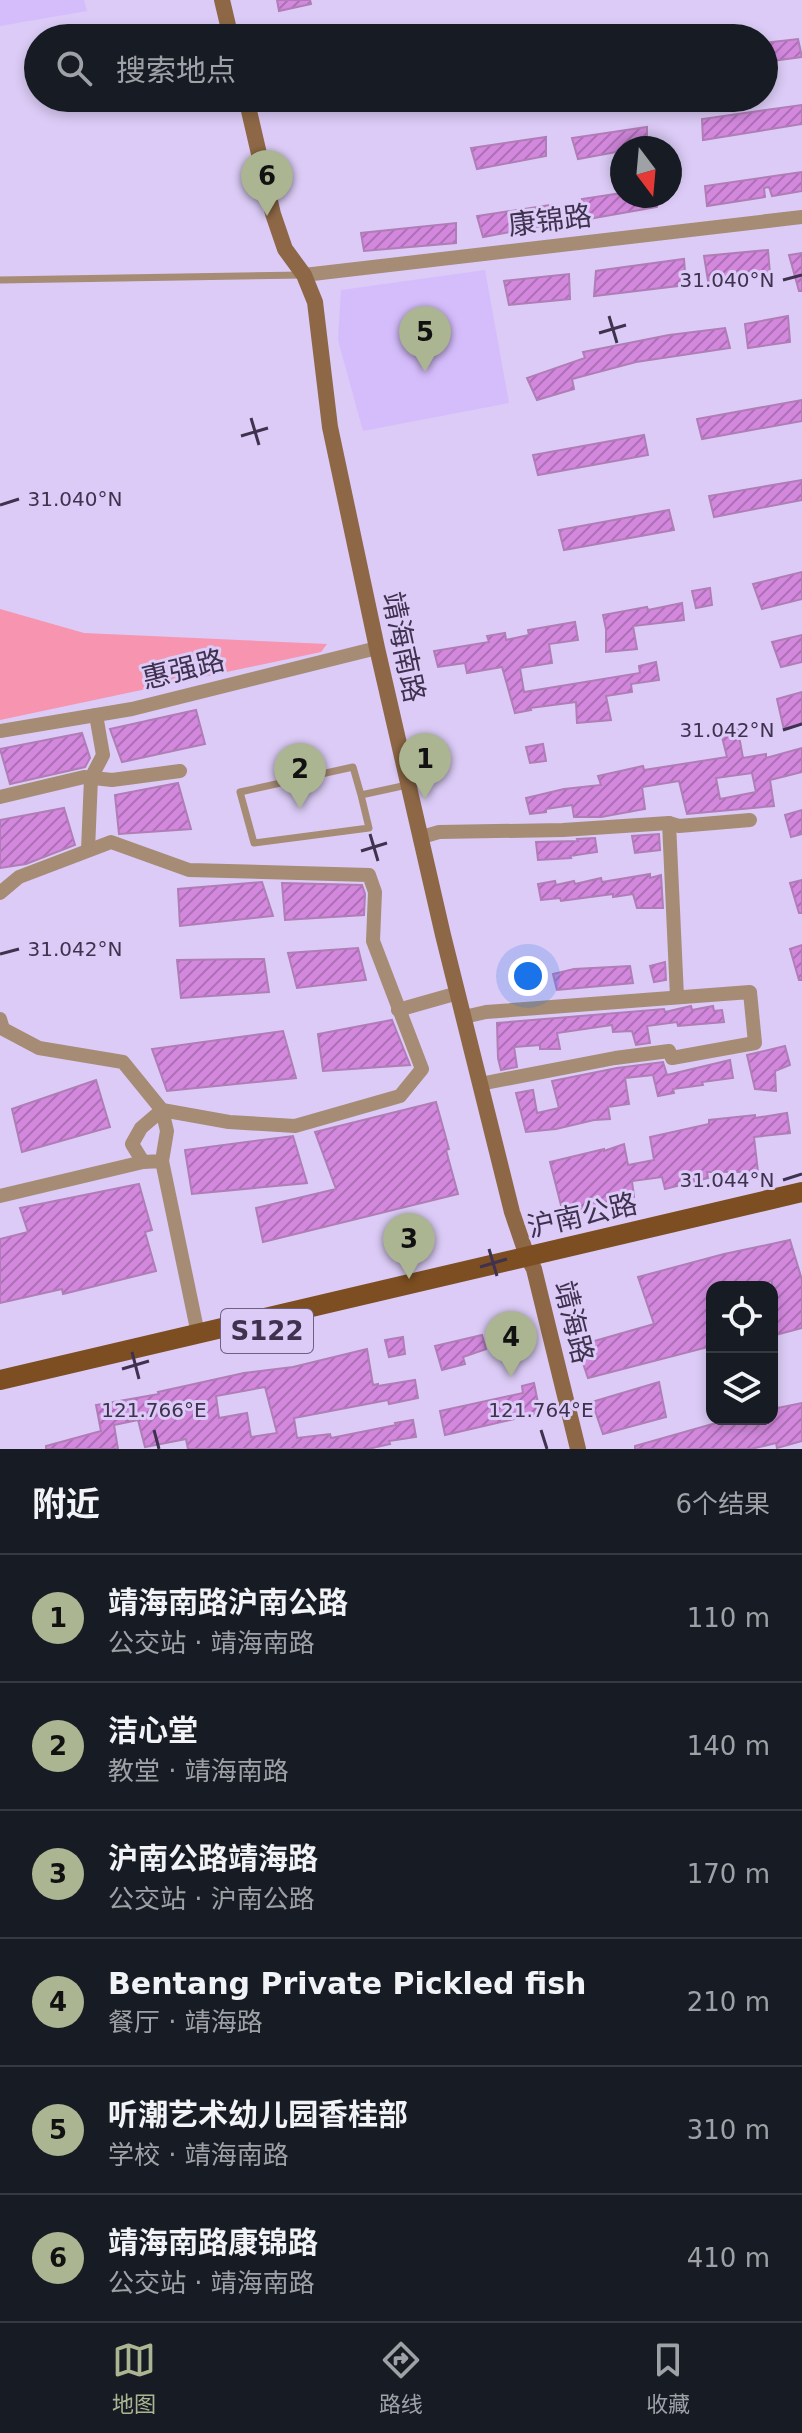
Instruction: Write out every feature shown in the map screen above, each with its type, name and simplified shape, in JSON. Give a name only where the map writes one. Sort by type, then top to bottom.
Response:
[{"type":"main road","name":"沪南公路","points":[[0,1393],[531,1263],[802,1192]]},
{"type":"main road","name":"沪南公路","points":[[0,1380],[198,1334],[802,1206]]},
{"type":"street","points":[[222,0],[228,24]]},
{"type":"street","name":"靖海南路","points":[[249,112],[273,214],[285,249],[304,275],[315,302],[330,427],[369,609],[480,1084],[512,1212],[531,1263]]},
{"type":"street","name":"康锦路","points":[[304,275],[802,217]]},
{"type":"street","name":"惠强路","points":[[0,731],[132,709],[376,640]]},
{"type":"street","points":[[88,850],[91,778],[103,755],[96,715]]},
{"type":"street","points":[[0,797],[84,777],[112,780],[180,771]]},
{"type":"street","points":[[422,837],[439,832],[563,830],[669,823],[679,826],[750,820]]},
{"type":"street","points":[[669,823],[677,997]]},
{"type":"street","points":[[0,893],[19,877],[111,842],[189,870],[369,875],[375,892],[373,941],[422,1069],[400,1096],[295,1126],[229,1122],[162,1110]]},
{"type":"street","points":[[464,1017],[486,1012],[750,992],[755,1043],[672,1058],[669,1051],[615,1058],[480,1084]]},
{"type":"street","points":[[398,1010],[458,993]]},
{"type":"street","points":[[0,1019],[3,1029],[39,1048],[123,1062],[162,1110],[167,1131],[162,1161],[198,1334]]},
{"type":"street","points":[[143,1162],[132,1144],[141,1128],[162,1110]]},
{"type":"street","points":[[0,1196],[143,1162],[162,1161]]},
{"type":"street","name":"靖海路","points":[[531,1263],[578,1449]]},
{"type":"lane","points":[[0,280],[304,275]]},
{"type":"lane","points":[[353,767],[361,795],[369,828],[254,843],[240,792],[353,767]]},
{"type":"lane","points":[[361,795],[409,784]]},
{"type":"shaded area","points":[[0,0],[84,0],[87,11],[0,26]]},
{"type":"shaded area","points":[[485,270],[509,403],[363,431],[338,340],[341,290]]},
{"type":"shaded area","points":[[0,609],[84,633],[327,644],[321,652],[0,720]]},
{"type":"building","points":[[277,0],[310,0],[311,4],[279,11]]},
{"type":"building","points":[[798,39],[802,57],[778,60],[778,41]]},
{"type":"building","points":[[802,105],[802,124],[703,140],[702,119],[778,112],[778,108]]},
{"type":"building","points":[[647,127],[647,136],[610,136],[610,153],[578,159],[572,138]]},
{"type":"building","points":[[546,137],[546,156],[477,169],[471,148]]},
{"type":"building","points":[[802,172],[802,191],[772,196],[769,187],[764,188],[765,197],[707,206],[705,186]]},
{"type":"building","points":[[610,195],[610,208],[651,208],[588,219],[582,199]]},
{"type":"building","points":[[551,205],[552,224],[483,237],[477,216]]},
{"type":"building","points":[[456,223],[456,243],[364,251],[361,233]]},
{"type":"building","points":[[768,250],[770,274],[708,281],[704,256]]},
{"type":"building","points":[[802,253],[802,291],[799,291],[789,255]]},
{"type":"building","points":[[684,259],[686,285],[594,296],[596,271]]},
{"type":"building","points":[[569,274],[570,299],[509,305],[504,281]]},
{"type":"building","points":[[788,316],[790,342],[748,348],[745,324]]},
{"type":"building","points":[[725,328],[730,348],[636,362],[572,379],[574,389],[537,400],[527,378],[585,358],[583,352],[669,335]]},
{"type":"building","points":[[802,400],[802,421],[702,439],[697,419]]},
{"type":"building","points":[[644,435],[648,455],[538,475],[533,455]]},
{"type":"building","points":[[802,480],[802,500],[714,517],[709,496]]},
{"type":"building","points":[[669,510],[674,530],[564,550],[559,530]]},
{"type":"building","points":[[802,572],[802,599],[762,609],[753,584]]},
{"type":"building","points":[[710,588],[712,605],[696,608],[692,591]]},
{"type":"building","points":[[682,603],[684,620],[633,626],[637,649],[606,652],[603,615]]},
{"type":"building","points":[[575,622],[578,640],[549,644],[552,663],[520,668],[524,692],[640,673],[639,666],[656,662],[659,680],[631,684],[632,692],[606,696],[611,720],[577,723],[576,702],[515,713],[502,667],[467,673],[465,663],[438,667],[434,651],[489,642],[487,636],[505,633],[506,640],[529,635],[528,630]]},
{"type":"building","points":[[802,635],[802,662],[781,667],[772,642]]},
{"type":"building","points":[[802,692],[802,724],[784,730],[777,699]]},
{"type":"building","points":[[196,710],[205,744],[122,762],[110,729]]},
{"type":"building","points":[[737,725],[743,758],[766,754],[766,758],[802,748],[802,772],[770,780],[774,806],[687,814],[679,781],[642,787],[645,809],[601,817],[574,817],[572,805],[530,814],[526,798],[601,785],[598,776],[643,766],[644,770],[727,757],[720,729]],"holes":[[[752,773],[756,792],[720,799],[716,778]]]},
{"type":"building","points":[[82,733],[90,758],[85,767],[10,784],[0,749]]},
{"type":"building","points":[[543,744],[546,761],[530,763],[526,747]]},
{"type":"building","points":[[178,783],[191,829],[119,834],[115,795]]},
{"type":"building","points":[[64,808],[75,845],[26,864],[0,868],[0,820]]},
{"type":"building","points":[[802,810],[802,834],[791,837],[785,815]]},
{"type":"building","points":[[659,834],[660,850],[635,853],[632,836]]},
{"type":"building","points":[[595,838],[597,852],[571,858],[538,860],[536,842]]},
{"type":"building","points":[[650,874],[650,878],[661,875],[663,908],[637,908],[633,894],[541,900],[538,884],[555,881],[556,885],[574,881],[575,884],[601,878],[602,882]]},
{"type":"building","points":[[802,880],[802,913],[799,913],[790,883]]},
{"type":"building","points":[[262,882],[273,916],[180,926],[178,889]]},
{"type":"building","points":[[282,883],[362,885],[364,915],[285,920]]},
{"type":"building","points":[[802,945],[802,980],[799,980],[790,949]]},
{"type":"building","points":[[358,948],[366,980],[297,988],[288,953]]},
{"type":"building","points":[[264,959],[269,992],[181,998],[177,960]]},
{"type":"building","points":[[665,962],[666,980],[654,982],[650,966]]},
{"type":"building","points":[[630,966],[633,983],[557,990],[553,974],[574,969]]},
{"type":"building","points":[[691,1006],[692,1010],[713,1006],[714,1011],[722,1010],[724,1022],[678,1026],[677,1022],[647,1026],[650,1043],[636,1045],[632,1031],[613,1032],[612,1025],[557,1033],[560,1049],[540,1049],[540,1045],[514,1047],[517,1067],[501,1070],[497,1023],[664,1009],[665,1012]]},
{"type":"building","points":[[392,1020],[410,1065],[323,1071],[318,1034]]},
{"type":"building","points":[[283,1031],[296,1078],[167,1091],[152,1049]]},
{"type":"building","points":[[785,1046],[790,1065],[775,1071],[776,1091],[755,1089],[747,1055]]},
{"type":"building","points":[[730,1060],[733,1078],[702,1082],[703,1085],[673,1089],[674,1093],[658,1096],[653,1075],[625,1078],[629,1104],[608,1107],[610,1119],[556,1129],[526,1132],[516,1093],[533,1090],[537,1113],[559,1108],[552,1081],[663,1062],[667,1075]]},
{"type":"building","points":[[96,1080],[110,1127],[22,1152],[12,1109]]},
{"type":"building","points":[[436,1102],[458,1194],[263,1242],[256,1208],[336,1189],[315,1132]]},
{"type":"building","points":[[787,1113],[790,1133],[754,1137],[758,1172],[707,1172],[708,1178],[665,1189],[662,1177],[632,1181],[634,1197],[563,1213],[550,1162],[624,1144],[628,1165],[654,1160],[650,1137],[709,1124],[709,1120]]},
{"type":"building","points":[[293,1136],[307,1183],[192,1194],[185,1150]]},
{"type":"building","points":[[139,1184],[152,1230],[145,1232],[156,1271],[63,1294],[62,1289],[0,1303],[0,1239],[28,1232],[20,1208]]},
{"type":"building","points":[[790,1240],[802,1280],[802,1328],[778,1334],[778,1281],[706,1281],[706,1348],[588,1378],[577,1346],[654,1324],[638,1277]]},
{"type":"building","points":[[482,1335],[486,1349],[463,1357],[465,1364],[442,1370],[435,1346]]},
{"type":"building","points":[[403,1337],[405,1354],[389,1357],[385,1340]]},
{"type":"building","points":[[367,1349],[373,1385],[415,1380],[418,1398],[389,1404],[388,1400],[294,1418],[297,1438],[330,1434],[331,1438],[413,1420],[416,1437],[389,1441],[390,1444],[368,1449],[188,1449],[186,1439],[145,1447],[138,1420],[114,1425],[118,1449],[46,1449],[46,1446],[101,1431],[96,1405],[159,1394],[244,1373],[293,1367]],"holes":[[[265,1387],[277,1433],[251,1437],[247,1413],[219,1418],[216,1396]]]},
{"type":"building","points":[[659,1382],[666,1417],[603,1434],[592,1402]]},
{"type":"building","points":[[534,1383],[540,1413],[445,1435],[440,1411],[523,1393],[522,1386]]},
{"type":"building","points":[[802,1403],[802,1441],[777,1448],[776,1443],[751,1449],[635,1449],[635,1446],[709,1425],[778,1425],[778,1408]]},
{"type":"place","name":"靖海南路康锦路","points":[[267,216]]},
{"type":"place","name":"听潮艺术幼儿园香桂部","points":[[425,372]]},
{"type":"place","name":"靖海南路沪南公路","points":[[425,799]]},
{"type":"place","name":"洁心堂","points":[[300,809]]},
{"type":"place","name":"沪南公路靖海路","points":[[409,1279]]},
{"type":"place","name":"Bentang Private Pickled fish","points":[[511,1377]]}]
